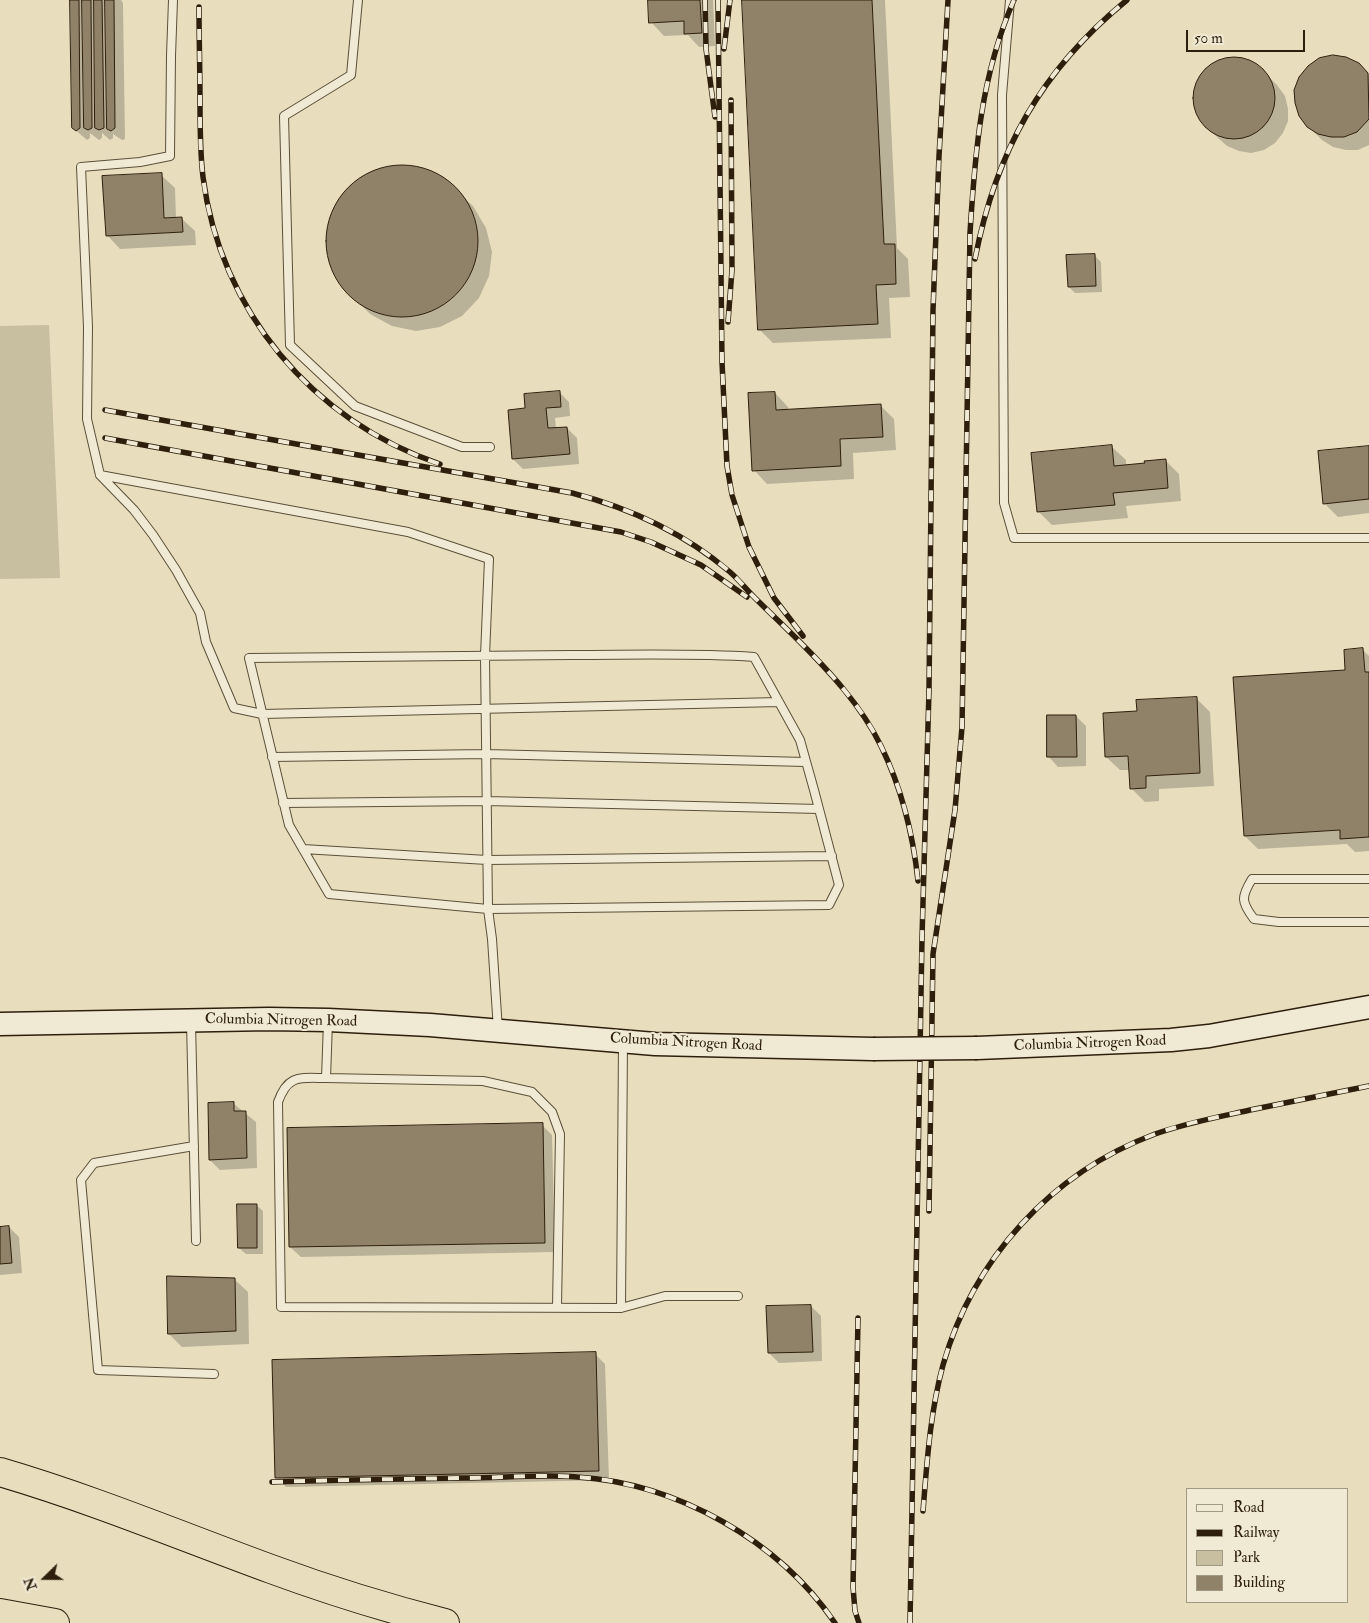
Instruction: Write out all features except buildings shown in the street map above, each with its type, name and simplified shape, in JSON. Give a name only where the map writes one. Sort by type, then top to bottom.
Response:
[{"type":"highway","points":[[0,1472],[325,1588],[445,1623]]},
{"type":"highway","points":[[0,1614],[55,1623]]},
{"type":"street","name":"Columbia Nitrogen Road","points":[[0,1024],[192,1020],[328,1020],[430,1025],[623,1041],[724,1046],[873,1049],[977,1048],[1171,1040],[1209,1036],[1369,1007]]},
{"type":"lane","points":[[174,0],[171,56],[170,156],[140,162],[81,167],[88,327],[88,419],[100,475],[134,510],[176,570],[200,613],[206,642],[234,708],[262,714],[779,702]]},
{"type":"lane","points":[[358,0],[352,75],[284,116],[290,345],[355,406],[462,447],[490,447]]},
{"type":"lane","points":[[1010,0],[1002,95],[1004,503],[1014,538],[1369,538]]},
{"type":"lane","points":[[100,475],[408,532],[489,559],[485,656],[488,909],[499,1032]]},
{"type":"lane","points":[[720,655],[754,657],[800,740],[839,885],[829,905],[488,909],[329,894],[289,825],[249,658],[485,656],[720,655]]},
{"type":"lane","points":[[272,758],[486,754],[806,762]]},
{"type":"lane","points":[[283,803],[487,801],[819,809]]},
{"type":"lane","points":[[303,849],[487,860],[832,856]]},
{"type":"lane","points":[[1369,879],[1252,879],[1244,893],[1246,908],[1254,919],[1279,922],[1369,922]]},
{"type":"lane","points":[[192,1020],[196,1241]]},
{"type":"lane","points":[[326,1078],[328,1020]]},
{"type":"lane","points":[[620,1308],[623,1041]]},
{"type":"lane","points":[[557,1307],[560,1134],[552,1112],[532,1092],[483,1081],[296,1078],[288,1082],[281,1092],[278,1102],[281,1307],[620,1308],[665,1296],[738,1296]]},
{"type":"lane","points":[[194,1146],[94,1163],[82,1180],[98,1370],[214,1374]]},
{"type":"green space","points":[[49,325],[60,578],[0,579],[0,326]]},
{"type":"railway","points":[[705,0],[706,49],[715,117]]},
{"type":"railway","points":[[718,0],[722,362],[727,466],[732,495],[749,547],[774,598],[803,636]]},
{"type":"railway","points":[[724,49],[730,0]]},
{"type":"railway","points":[[910,1623],[922,938],[929,690],[933,310],[948,0]]},
{"type":"railway","points":[[929,1211],[933,954],[955,810],[962,727],[972,203],[981,114],[994,57],[1014,0]]},
{"type":"railway","points":[[975,259],[984,220],[996,183],[1010,148],[1027,115],[1047,84],[1070,55],[1127,0]]},
{"type":"railway","points":[[199,7],[200,140],[203,177],[213,226],[229,272],[252,315],[280,354],[313,389],[351,420],[394,445],[440,464]]},
{"type":"railway","points":[[728,322],[732,270],[731,100]]},
{"type":"railway","points":[[105,410],[572,493],[635,514],[694,545],[733,575],[821,663],[864,716],[881,746],[901,795],[910,829],[918,881]]},
{"type":"railway","points":[[105,438],[621,532],[651,542],[701,565],[747,597]]},
{"type":"railway","points":[[923,1511],[935,1401],[943,1365],[956,1326],[974,1290],[996,1256],[1021,1224],[1050,1196],[1082,1172],[1117,1151],[1155,1134],[1214,1118],[1369,1086]]},
{"type":"railway","points":[[858,1318],[853,1587],[855,1611],[859,1623]]},
{"type":"railway","points":[[272,1482],[563,1476],[614,1482],[652,1491],[688,1504],[755,1542],[785,1566],[812,1593],[835,1623]]}]
